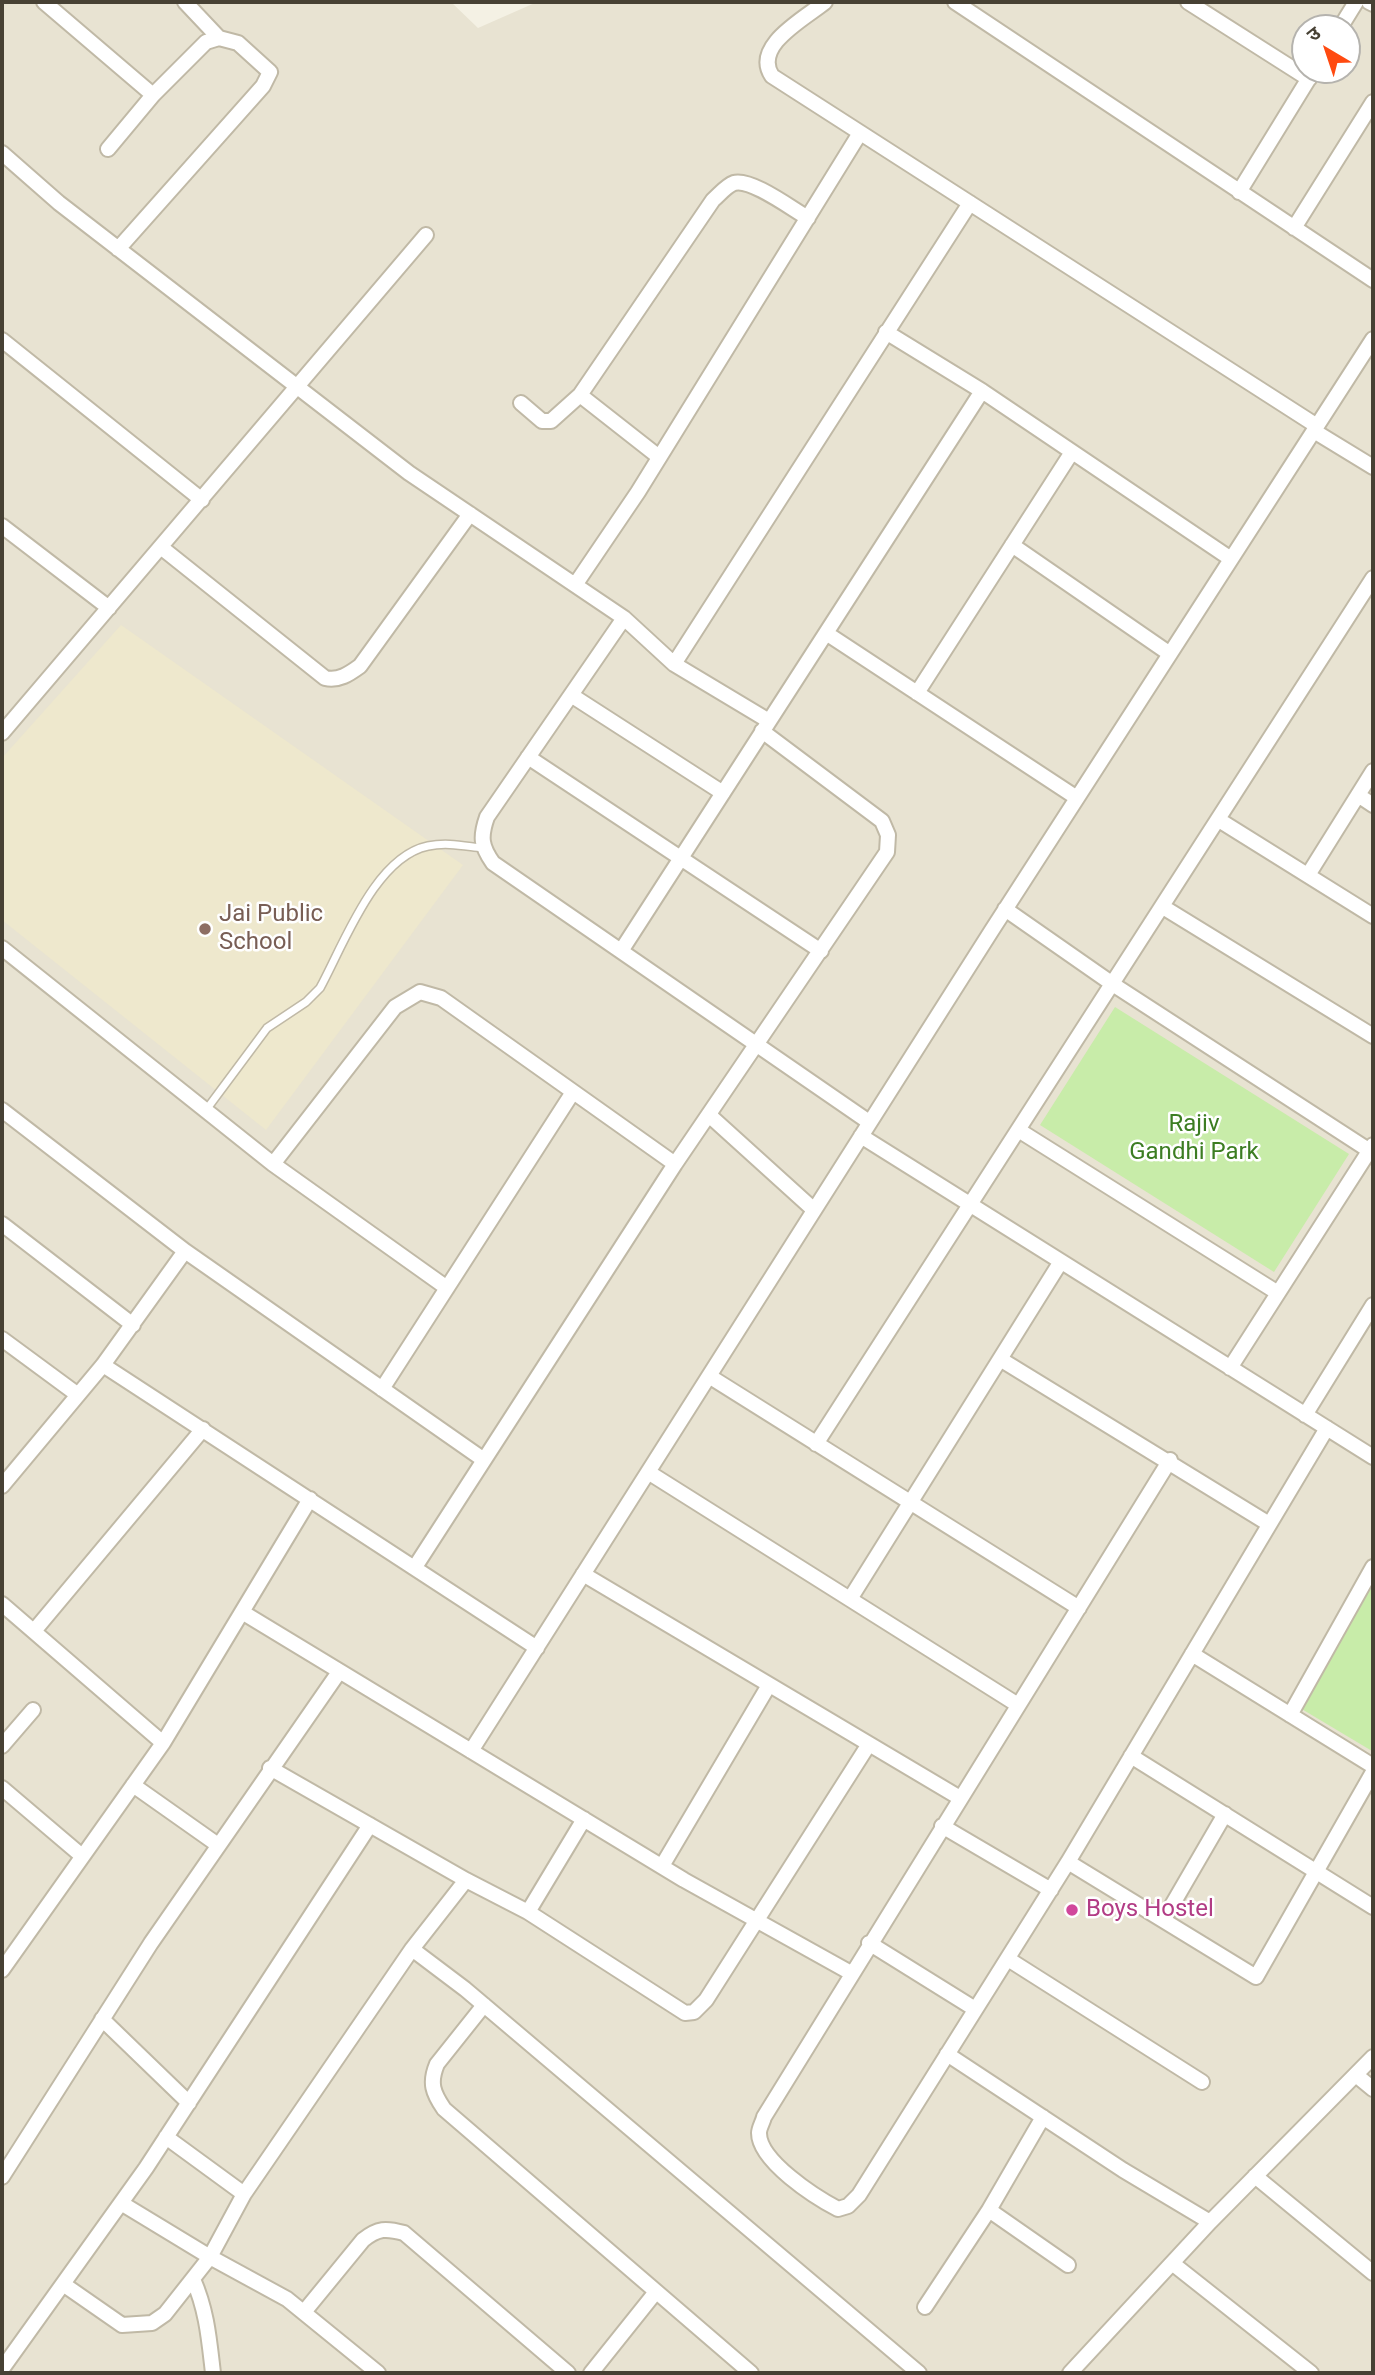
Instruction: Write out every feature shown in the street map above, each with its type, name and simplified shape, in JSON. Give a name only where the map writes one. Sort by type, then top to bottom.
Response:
[{"type":"street","points":[[44,2],[153,95]]},
{"type":"street","points":[[185,2],[219,38]]},
{"type":"street","points":[[825,2],[778,40],[768,52],[766,67],[772,76],[1373,467]]},
{"type":"street","points":[[956,2],[1373,280]]},
{"type":"street","points":[[1188,2],[1291,63]]},
{"type":"street","points":[[108,149],[153,95],[206,42],[219,38],[238,43],[267,67],[270,76],[118,249]]},
{"type":"street","points":[[1240,192],[1306,84]]},
{"type":"street","points":[[1294,228],[1373,102]]},
{"type":"street","points":[[575,585],[659,457],[860,133]]},
{"type":"street","points":[[2,153],[118,249],[409,473],[624,618],[674,664],[766,726],[870,809],[882,821],[888,835],[887,852],[675,1164],[415,1567]]},
{"type":"street","points":[[522,403],[542,421],[551,421],[580,395],[713,200],[727,187],[737,182],[751,184],[807,218]]},
{"type":"street","points":[[674,664],[970,203]]},
{"type":"street","points":[[2,733],[426,235]]},
{"type":"street","points":[[887,332],[982,391],[1231,559]]},
{"type":"street","points":[[2,340],[202,500]]},
{"type":"street","points":[[471,1751],[1005,909],[1373,340]]},
{"type":"street","points":[[621,951],[982,391]]},
{"type":"street","points":[[580,395],[659,457]]},
{"type":"street","points":[[917,693],[1072,452]]},
{"type":"street","points":[[162,548],[325,678],[334,680],[360,666],[470,514]]},
{"type":"street","points":[[2,526],[109,608]]},
{"type":"street","points":[[1012,545],[1170,654]]},
{"type":"street","points":[[816,1444],[1219,820],[1367,599],[1373,578]]},
{"type":"street","points":[[624,618],[487,817],[481,834],[482,848],[493,863],[869,1122]]},
{"type":"street","points":[[826,633],[1077,798]]},
{"type":"street","points":[[571,695],[723,793]]},
{"type":"street","points":[[528,757],[679,860],[821,951]]},
{"type":"street","points":[[1308,875],[1373,771]]},
{"type":"street","points":[[1358,795],[1373,804]]},
{"type":"street","points":[[1219,820],[1373,916]]},
{"type":"street","points":[[1163,907],[1373,1035]]},
{"type":"street","points":[[1005,909],[1114,985],[1372,1148],[1230,1368]]},
{"type":"street","points":[[2,948],[273,1164],[447,1287]]},
{"type":"street","points":[[273,1164],[395,1007],[420,992],[441,998],[675,1164]]},
{"type":"street","points":[[382,1389],[573,1092]]},
{"type":"street","points":[[2,1110],[185,1251],[484,1460]]},
{"type":"street","points":[[709,1115],[814,1210]]},
{"type":"street","points":[[1020,1131],[1278,1293]]},
{"type":"street","points":[[861,1136],[1373,1457]]},
{"type":"street","points":[[2,1224],[133,1325]]},
{"type":"street","points":[[2,1486],[103,1365],[185,1251]]},
{"type":"street","points":[[850,1599],[1060,1263]]},
{"type":"street","points":[[1305,1415],[1373,1305]]},
{"type":"street","points":[[2,1339],[78,1395]]},
{"type":"street","points":[[1000,1359],[1170,1460],[1269,1524]]},
{"type":"street","points":[[103,1365],[537,1648]]},
{"type":"street","points":[[709,1376],[1079,1608]]},
{"type":"street","points":[[1170,1460],[869,1943],[764,2117],[759,2132],[762,2148],[773,2163],[838,2209],[848,2206],[1051,1890],[1327,1428]]},
{"type":"street","points":[[34,1632],[203,1429]]},
{"type":"street","points":[[648,1472],[1018,1705]]},
{"type":"street","points":[[2,1970],[163,1743],[310,1499]]},
{"type":"street","points":[[1290,1715],[1373,1567]]},
{"type":"street","points":[[583,1574],[960,1798]]},
{"type":"street","points":[[2,1604],[163,1743]]},
{"type":"street","points":[[242,1612],[662,1866],[851,1973]]},
{"type":"street","points":[[1192,1654],[1373,1766]]},
{"type":"street","points":[[2,2177],[102,2019],[218,1845],[339,1672]]},
{"type":"street","points":[[662,1866],[769,1685]]},
{"type":"street","points":[[2,1746],[33,1710]]},
{"type":"street","points":[[270,1768],[466,1880],[528,1912],[685,2013],[694,2012],[706,2000],[869,1744]]},
{"type":"street","points":[[1131,1756],[1373,1907]]},
{"type":"street","points":[[1068,1862],[1256,1977],[1373,1772]]},
{"type":"street","points":[[133,1785],[218,1845]]},
{"type":"street","points":[[2,1788],[82,1856]]},
{"type":"street","points":[[1164,1919],[1225,1814]]},
{"type":"street","points":[[528,1912],[584,1819]]},
{"type":"street","points":[[2,2369],[189,2103],[370,1825]]},
{"type":"street","points":[[942,1826],[1051,1890]]},
{"type":"street","points":[[63,2284],[122,2325],[152,2323],[165,2314],[210,2257],[244,2194],[412,1949],[466,1880]]},
{"type":"street","points":[[869,1943],[975,2009]]},
{"type":"street","points":[[412,1949],[484,2005],[919,2373]]},
{"type":"street","points":[[1007,1959],[1202,2082]]},
{"type":"street","points":[[484,2005],[437,2064],[432,2075],[432,2091],[444,2109],[751,2373]]},
{"type":"street","points":[[102,2019],[189,2103]]},
{"type":"street","points":[[947,2054],[1210,2222]]},
{"type":"street","points":[[1079,2370],[1210,2222],[1373,2057]]},
{"type":"street","points":[[1294,2137],[1373,2057]]},
{"type":"street","points":[[1356,2075],[1373,2089]]},
{"type":"street","points":[[925,2307],[989,2210],[1043,2117]]},
{"type":"street","points":[[166,2137],[244,2194]]},
{"type":"street","points":[[1255,2176],[1373,2273]]},
{"type":"street","points":[[121,2203],[210,2257],[287,2299],[378,2373]]},
{"type":"street","points":[[989,2210],[1068,2265]]},
{"type":"street","points":[[304,2312],[363,2240],[375,2231],[386,2228],[404,2233],[568,2373]]},
{"type":"street","points":[[1172,2263],[1311,2373]]},
{"type":"street","points":[[193,2279],[203,2302],[210,2332],[213,2373]]},
{"type":"street","points":[[590,2373],[655,2293]]},
{"type":"lane","points":[[206,1111],[267,1028],[306,1002],[320,988],[377,883],[392,865],[425,846],[446,844],[482,848]]},
{"type":"shaded area","points":[[2,2],[451,2],[478,28],[537,2],[1373,2],[1373,2373],[2,2373]]},
{"type":"shaded area","points":[[121,625],[463,865],[266,1130],[2,920],[2,758]]},
{"type":"green space","name":"Rajiv Gandhi Park","points":[[1115,1007],[1349,1154],[1274,1272],[1040,1125]]},
{"type":"green space","points":[[1373,1581],[1373,1750],[1372,1751],[1300,1708]]},
{"type":"place","name":"Jai Public School","points":[[205,929]]},
{"type":"place","name":"Boys Hostel","points":[[1072,1910]]}]
